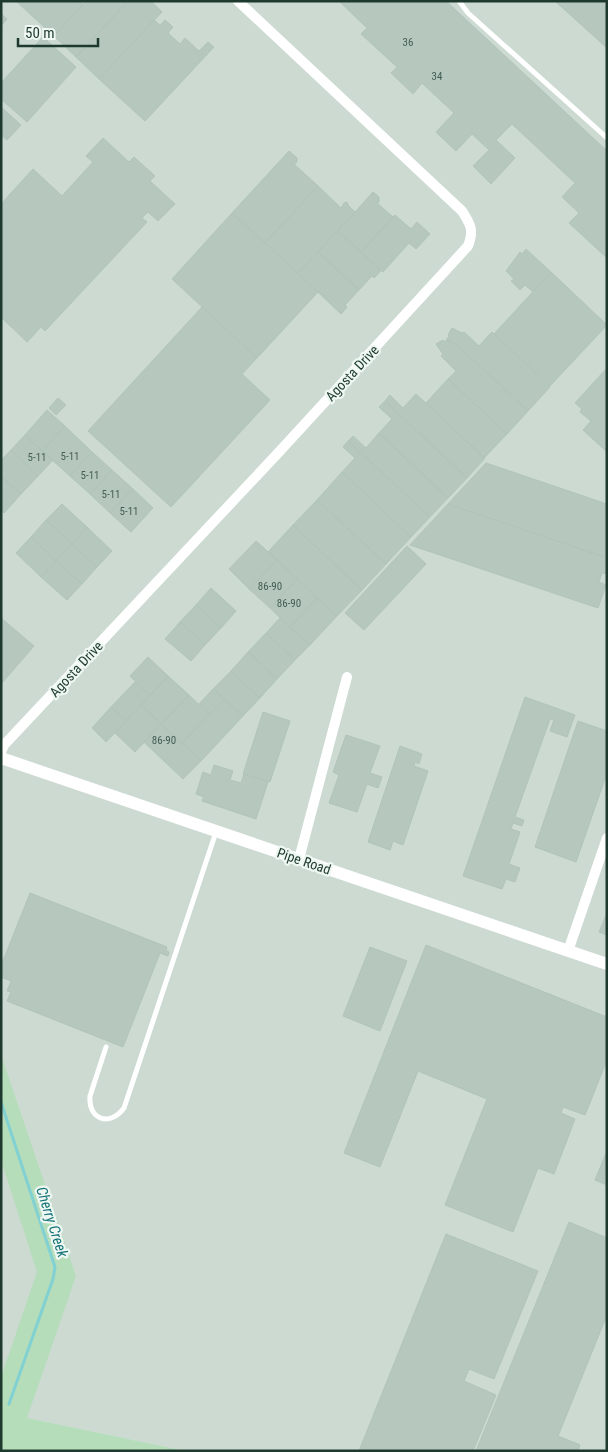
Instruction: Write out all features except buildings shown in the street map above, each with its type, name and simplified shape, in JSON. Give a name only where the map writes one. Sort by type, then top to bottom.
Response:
[{"type":"street","name":"Agosta Drive","points":[[1,752],[4,745],[279,452],[468,246],[472,235],[470,224],[462,211],[238,1]]},
{"type":"street","points":[[299,859],[347,677]]},
{"type":"street","name":"Pipe Road","points":[[1,758],[607,964]]},
{"type":"street","points":[[568,951],[607,838]]},
{"type":"lane","points":[[459,1],[468,13],[607,138]]},
{"type":"lane","points":[[106,1047],[89,1102],[91,1109],[102,1119],[112,1118],[124,1108],[216,831]]},
{"type":"shaded area","points":[[1,1],[607,1],[607,1451],[186,1451],[1,1413]]},
{"type":"green space","points":[[1,1055],[76,1276],[27,1418],[186,1451],[1,1451],[1,1377],[37,1272],[1,1160]]},
{"type":"waterway","name":"Cherry Creek","points":[[1,1102],[55,1267],[53,1279],[9,1404]]}]
